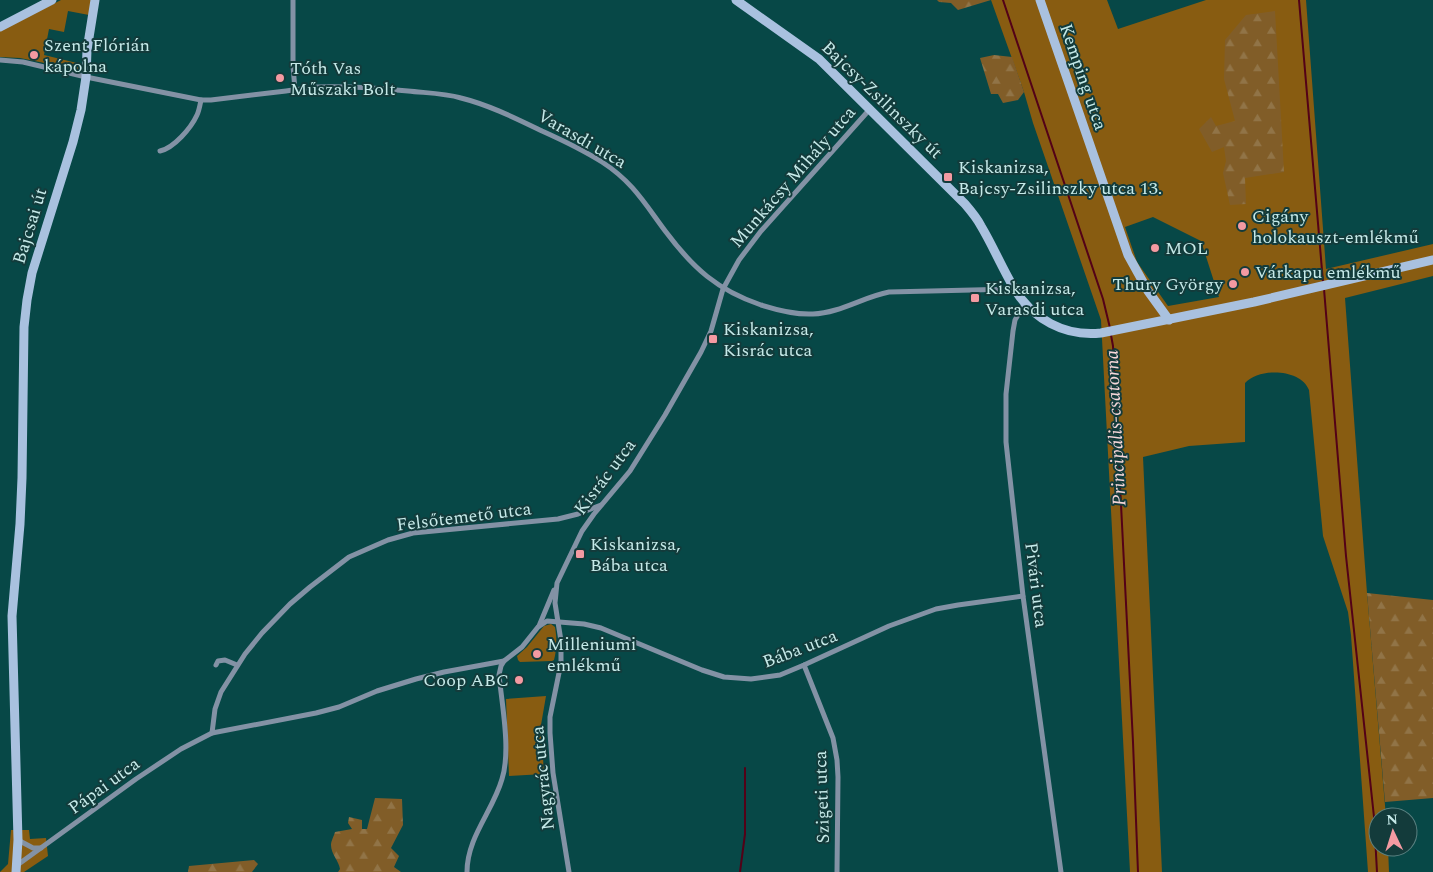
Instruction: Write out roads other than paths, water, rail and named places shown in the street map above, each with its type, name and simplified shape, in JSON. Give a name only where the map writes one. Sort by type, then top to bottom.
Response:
[{"type":"main road","points":[[0,27],[52,0]]},
{"type":"main road","name":"Bajcsai út","points":[[16,869],[18,840],[12,616],[22,478],[24,327],[32,272],[73,142],[84,94],[87,50],[97,0]]},
{"type":"main road","name":"Bajcsy-Zsilinszky út","points":[[736,0],[819,59],[965,204],[982,226],[1014,289],[1041,318],[1058,328],[1077,333],[1101,333],[1124,329],[1333,284],[1433,260]]},
{"type":"main road","name":"Kemping utca","points":[[1040,0],[1128,255],[1155,302],[1169,320]]},
{"type":"street","points":[[293,0],[295,90]]},
{"type":"street","name":"Varasdi utca","points":[[0,60],[23,62],[86,77],[201,100],[314,87],[341,86],[440,94],[470,100],[509,115],[601,161],[622,176],[632,186],[667,234],[709,279],[741,298],[787,312],[811,314],[838,310],[889,292],[1014,289]]},
{"type":"street","points":[[160,151],[170,148],[191,124],[196,116],[201,100]]},
{"type":"street","name":"Munkácsy Mihály utca","points":[[723,289],[739,260],[761,231],[870,109]]},
{"type":"street","name":"Kisrác utca","points":[[558,622],[554,604],[557,583],[582,531],[630,471],[665,414],[701,352],[711,330],[723,289]]},
{"type":"street","name":"Pivári utca","points":[[1025,303],[1015,320],[1012,331],[1005,412],[1008,473],[1061,872]]},
{"type":"street","name":"Felsőtemető utca","points":[[212,733],[217,701],[224,686],[237,665],[262,633],[297,598],[349,558],[397,537],[413,533],[558,519],[578,514],[603,503]]},
{"type":"street","points":[[467,872],[470,849],[482,820],[500,787],[505,765],[505,742],[499,675],[501,666],[504,661],[522,648],[538,627],[557,583]]},
{"type":"street","name":"Bába utca","points":[[558,622],[584,624],[601,628],[702,670],[731,678],[751,679],[770,677],[804,665],[889,626],[936,609],[1024,596]]},
{"type":"street","points":[[538,627],[547,621],[558,622]]},
{"type":"street","name":"Nagyrác utca","points":[[558,622],[561,663],[550,717],[550,733],[553,773],[569,872]]},
{"type":"street","points":[[216,665],[218,660],[237,665]]},
{"type":"street","name":"Pápai utca","points":[[16,869],[136,779],[181,749],[212,733],[316,713],[339,707],[377,691],[416,679],[504,661]]},
{"type":"street","name":"Szigeti utca","points":[[804,665],[833,738],[838,778],[837,872]]},
{"type":"street","points":[[18,840],[33,848],[44,847]]},
{"type":"waterway","name":"Principális-csatorna","points":[[1003,0],[1103,299],[1110,328]]},
{"type":"waterway","points":[[1299,0],[1323,282]]},
{"type":"waterway","points":[[1324,289],[1346,556],[1374,817],[1377,872]]},
{"type":"waterway","name":"Principális-csatorna","points":[[1111,335],[1133,742],[1138,872]]},
{"type":"waterway","points":[[740,872],[745,834],[745,768]]},
{"type":"place","name":"Szent Flórián kápolna","points":[[34,55]]},
{"type":"place","name":"Tóth Vas Műszaki Bolt","points":[[280,78]]},
{"type":"place","name":"Kiskanizsa, Bajcsy-Zsilinszky utca 13.","points":[[948,177]]},
{"type":"place","name":"Cigány holokauszt-emlékmű","points":[[1242,226]]},
{"type":"place","name":"MOL","points":[[1155,248]]},
{"type":"place","name":"Várkapu emlékmű","points":[[1245,272]]},
{"type":"place","name":"Thury György","points":[[1233,284]]},
{"type":"place","name":"Kiskanizsa, Varasdi utca","points":[[975,298]]},
{"type":"place","name":"Kiskanizsa, Kisrác utca","points":[[713,339]]},
{"type":"place","name":"Kiskanizsa, Bába utca","points":[[580,554]]},
{"type":"place","name":"Milleniumi emlékmű","points":[[537,654]]},
{"type":"place","name":"Coop ABC","points":[[519,680]]}]
